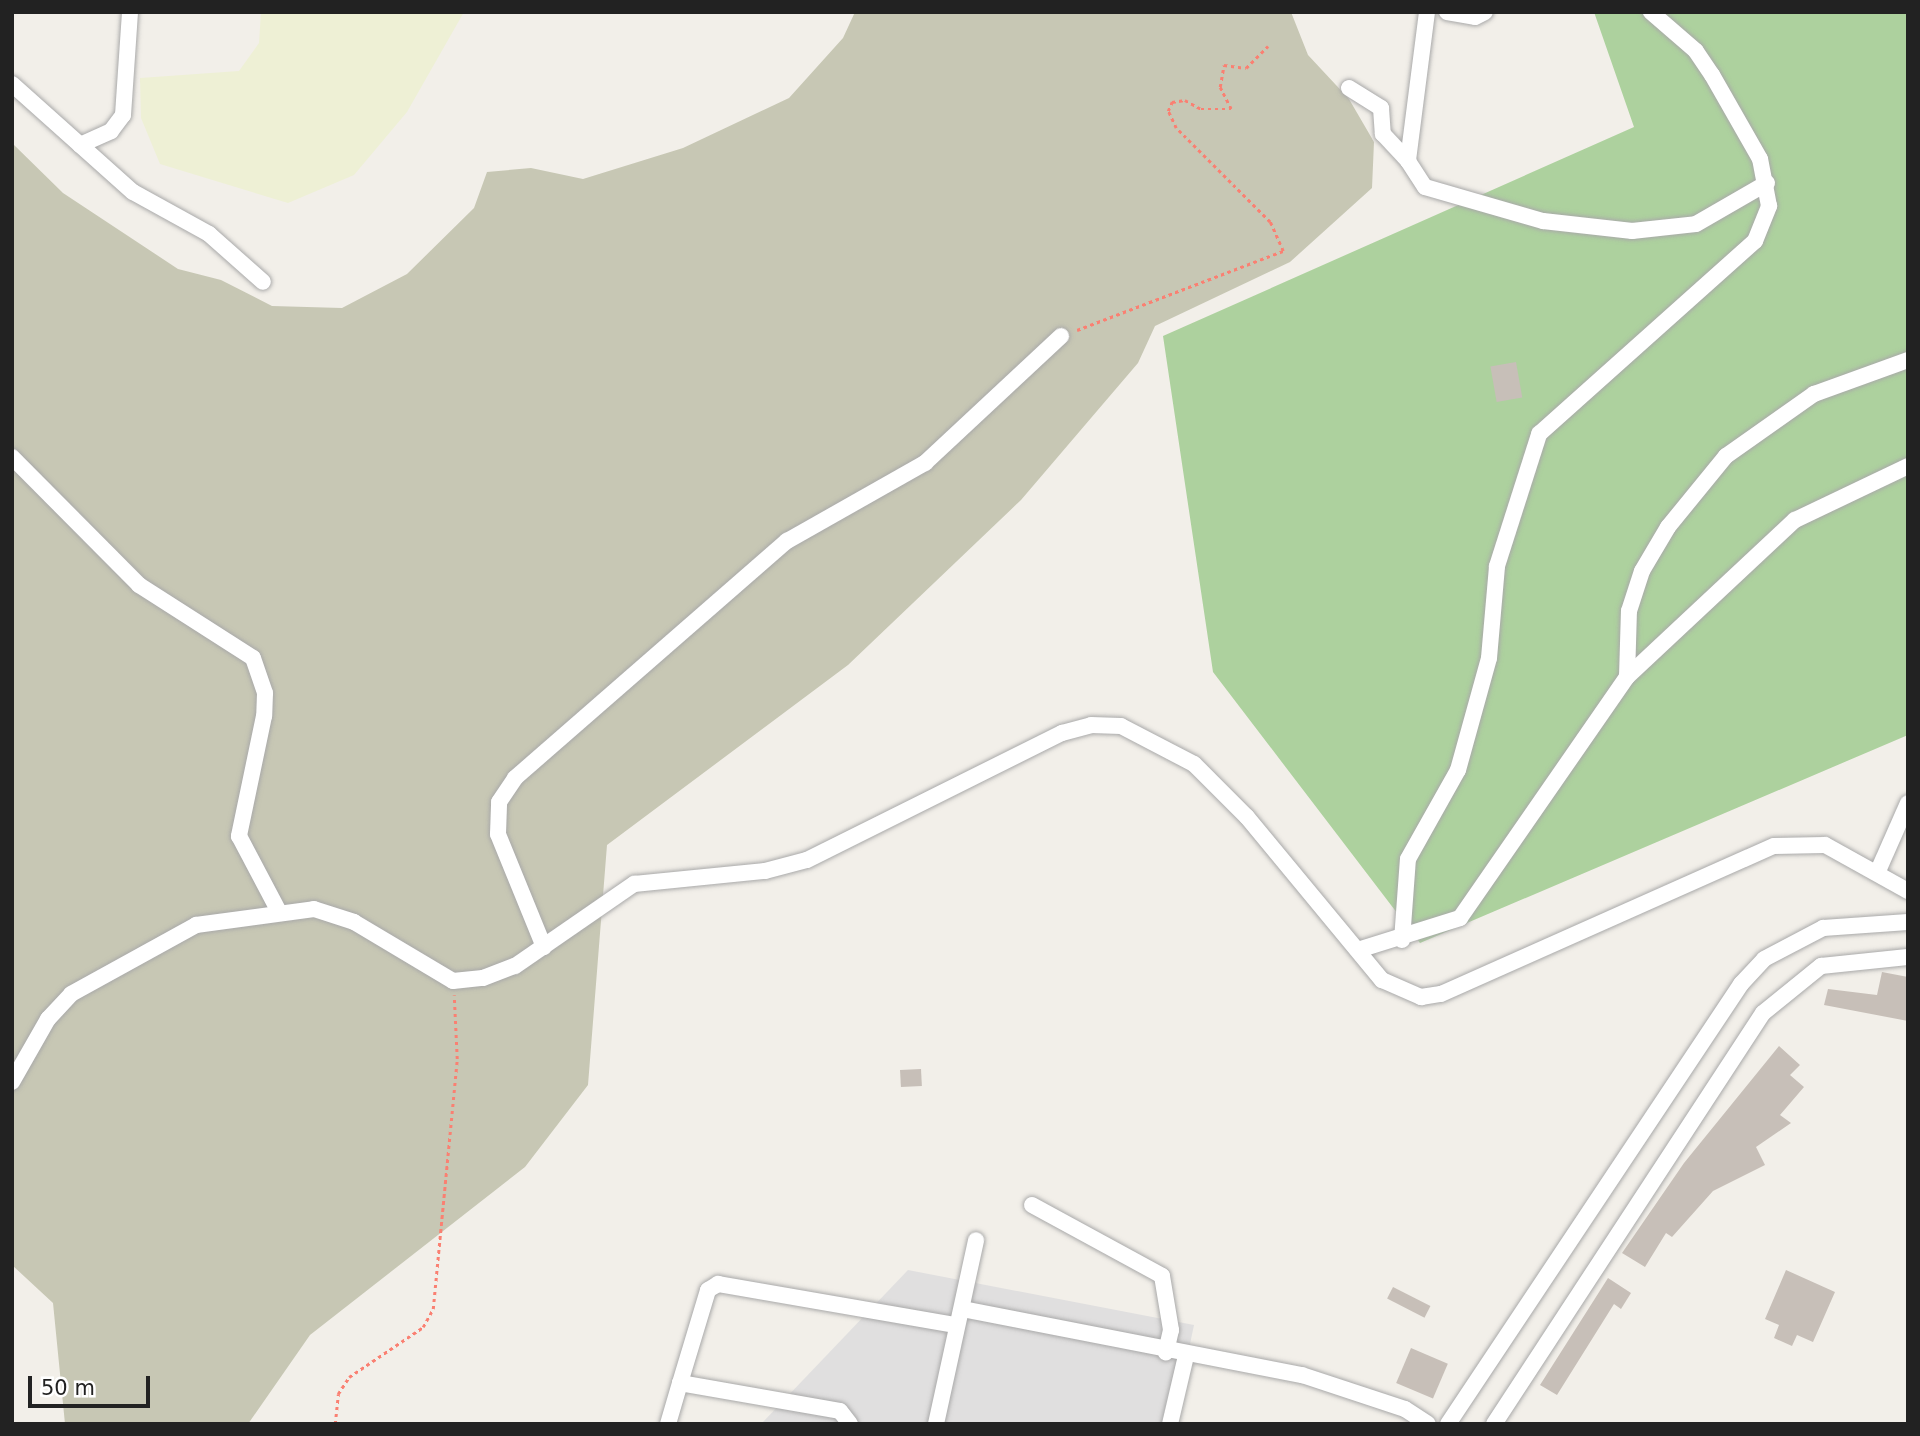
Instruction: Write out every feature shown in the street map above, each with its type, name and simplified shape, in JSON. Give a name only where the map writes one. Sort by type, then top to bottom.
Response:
[{"type":"street","points":[[80,145],[111,131],[123,115],[130,12]]},
{"type":"street","points":[[1427,12],[1408,161],[1412,174],[1440,194],[1543,221],[1632,231],[1696,224],[1767,183]]},
{"type":"street","points":[[1447,12],[1475,17],[1485,12]]},
{"type":"street","points":[[1402,940],[1408,859],[1458,770],[1489,658],[1497,566],[1539,434],[1755,241],[1769,206],[1767,183],[1749,137],[1701,59],[1651,12]]},
{"type":"street","points":[[12,84],[133,192],[235,252],[263,282]]},
{"type":"street","points":[[1349,88],[1381,108],[1382,134],[1408,161]]},
{"type":"street","points":[[544,947],[498,834],[499,802],[515,778],[788,541],[925,463],[1061,337]]},
{"type":"street","points":[[1628,677],[1629,611],[1642,571],[1668,527],[1726,456],[1814,394],[1908,360]]},
{"type":"street","points":[[12,457],[139,585],[253,658],[265,693],[264,716],[239,836],[278,909]]},
{"type":"street","points":[[1358,950],[1446,926],[1474,903],[1628,677],[1795,520],[1908,466]]},
{"type":"street","points":[[12,1082],[48,1018],[71,994],[183,929],[278,909],[337,914],[453,981],[483,978],[544,947],[634,884],[765,871],[807,860],[1062,733],[1091,725],[1121,726],[1194,764],[1358,950],[1399,990],[1441,994],[1762,849],[1825,845],[1878,871],[1908,891]]},
{"type":"street","points":[[1878,871],[1908,803]]},
{"type":"street","points":[[1448,1424],[1741,984],[1764,960],[1823,928],[1908,922]]},
{"type":"street","points":[[1494,1424],[1763,1013],[1821,966],[1908,957]]},
{"type":"street","points":[[1031,1205],[1162,1276],[1171,1330],[1166,1352]]},
{"type":"street","points":[[936,1424],[976,1240]]},
{"type":"street","points":[[668,1424],[708,1290],[718,1284],[956,1325]]},
{"type":"street","points":[[962,1309],[1186,1356],[1302,1375],[1405,1409],[1428,1424]]},
{"type":"street","points":[[1170,1424],[1186,1356]]},
{"type":"street","points":[[680,1383],[840,1411],[850,1424]]},
{"type":"path","points":[[1061,337],[1283,251],[1270,222],[1176,128],[1168,111],[1172,102],[1185,100],[1201,109],[1231,109],[1220,87],[1224,65],[1246,68],[1268,46]]},
{"type":"path","points":[[335,1424],[338,1394],[349,1377],[423,1327],[433,1309],[457,1059],[453,981]]},
{"type":"shaded area","points":[[261,12],[464,12],[407,112],[354,175],[288,203],[160,164],[141,118],[140,78],[239,71],[259,43]]},
{"type":"shaded area","points":[[855,12],[1291,12],[1308,55],[1349,99],[1374,142],[1372,188],[1290,262],[1155,326],[1138,363],[1021,500],[848,665],[607,845],[588,1085],[525,1167],[310,1335],[248,1424],[65,1424],[53,1303],[12,1265],[12,143],[63,193],[178,269],[221,280],[272,306],[342,308],[407,274],[474,208],[487,172],[531,168],[583,179],[683,148],[789,98],[843,38]]},
{"type":"shaded area","points":[[908,1270],[1194,1325],[1173,1424],[761,1424]]},
{"type":"green space","points":[[1594,12],[1908,12],[1908,735],[1420,943],[1213,672],[1163,336],[1634,127]]},
{"type":"building","points":[[1516,362],[1522,397],[1497,402],[1490,367]]},
{"type":"building","points":[[1882,972],[1908,977],[1908,1021],[1824,1005],[1828,989],[1877,995]]},
{"type":"building","points":[[1779,1046],[1800,1065],[1790,1075],[1804,1087],[1780,1115],[1791,1123],[1756,1147],[1765,1165],[1713,1191],[1672,1237],[1666,1233],[1645,1267],[1622,1253],[1684,1163]]},
{"type":"building","points":[[921,1069],[922,1086],[901,1087],[900,1070]]},
{"type":"building","points":[[1786,1270],[1835,1292],[1813,1342],[1797,1335],[1792,1346],[1774,1338],[1779,1325],[1765,1319]]},
{"type":"building","points":[[1608,1278],[1631,1293],[1621,1309],[1614,1304],[1557,1395],[1540,1385]]},
{"type":"building","points":[[1393,1287],[1430,1306],[1425,1318],[1387,1299]]},
{"type":"building","points":[[1411,1348],[1448,1364],[1433,1399],[1396,1383]]}]
